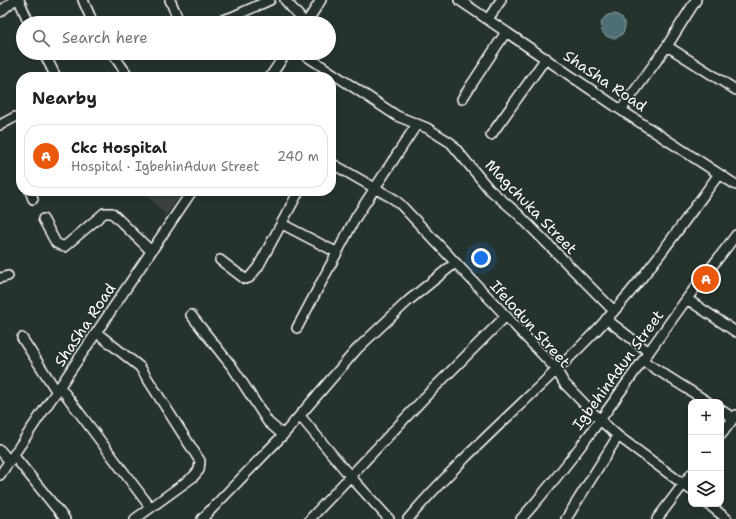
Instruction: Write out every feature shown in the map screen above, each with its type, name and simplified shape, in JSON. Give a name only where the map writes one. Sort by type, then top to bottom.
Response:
[{"type":"street","points":[[0,12],[14,0]]},
{"type":"street","points":[[19,0],[26,16]]},
{"type":"street","points":[[83,0],[90,16]]},
{"type":"street","points":[[170,0],[177,16]]},
{"type":"street","points":[[234,16],[270,0]]},
{"type":"street","points":[[286,0],[300,16]]},
{"type":"street","points":[[311,16],[321,0]]},
{"type":"street","name":"ShaSha Road","points":[[459,0],[621,110],[736,185]]},
{"type":"street","points":[[488,19],[501,0]]},
{"type":"street","points":[[621,110],[667,46],[696,0]]},
{"type":"street","points":[[462,99],[506,32]]},
{"type":"street","points":[[667,46],[736,90]]},
{"type":"street","points":[[491,135],[546,58]]},
{"type":"street","points":[[48,60],[54,72]]},
{"type":"street","points":[[117,60],[125,72]]},
{"type":"street","points":[[273,72],[281,60]]},
{"type":"street","name":"Magchuka Street","points":[[313,60],[331,72]]},
{"type":"street","name":"Magchuka Street","points":[[336,76],[397,116],[427,128],[451,143],[489,189],[517,213],[614,311]]},
{"type":"street","points":[[0,125],[16,117]]},
{"type":"street","points":[[296,328],[336,252],[375,188],[417,124]]},
{"type":"street","name":"Ifelodun Street","points":[[336,166],[375,188],[400,205],[556,369],[564,383],[600,420],[618,436],[687,487]]},
{"type":"street","points":[[408,519],[478,445],[540,387],[614,311],[718,174]]},
{"type":"street","name":"ShaSha Road","points":[[0,475],[189,196]]},
{"type":"street","points":[[220,260],[245,279],[249,278],[258,267],[296,196]]},
{"type":"street","points":[[43,219],[56,243],[64,247],[104,213],[112,213],[151,251]]},
{"type":"street","points":[[282,224],[336,252]]},
{"type":"street","name":"IgbehinAdun Street","points":[[521,519],[541,496],[600,420],[687,299],[736,235]]},
{"type":"street","points":[[202,519],[283,435],[357,349],[408,301],[455,263]]},
{"type":"street","points":[[687,299],[736,332]]},
{"type":"street","points":[[191,315],[233,368],[268,422],[283,435]]},
{"type":"street","points":[[310,519],[506,316]]},
{"type":"street","points":[[606,319],[649,352]]},
{"type":"street","points":[[97,333],[140,367],[200,461],[199,470],[193,477],[135,519]]},
{"type":"street","points":[[22,338],[58,389],[150,507]]},
{"type":"street","points":[[643,361],[703,399]]},
{"type":"street","points":[[724,411],[735,416],[724,431]]},
{"type":"street","points":[[300,416],[350,476],[389,519]]},
{"type":"street","points":[[566,519],[618,436]]},
{"type":"street","points":[[0,450],[12,459],[65,519]]},
{"type":"street","points":[[657,519],[687,487]]},
{"type":"street","points":[[712,507],[726,519]]},
{"type":"shaded area","points":[[148,196],[180,196],[166,215]]},
{"type":"water","points":[[608,14],[618,14],[625,21],[625,31],[618,38],[608,38],[601,31],[601,21]]},
{"type":"place","name":"Ckc Hospital","points":[[706,279]]}]
